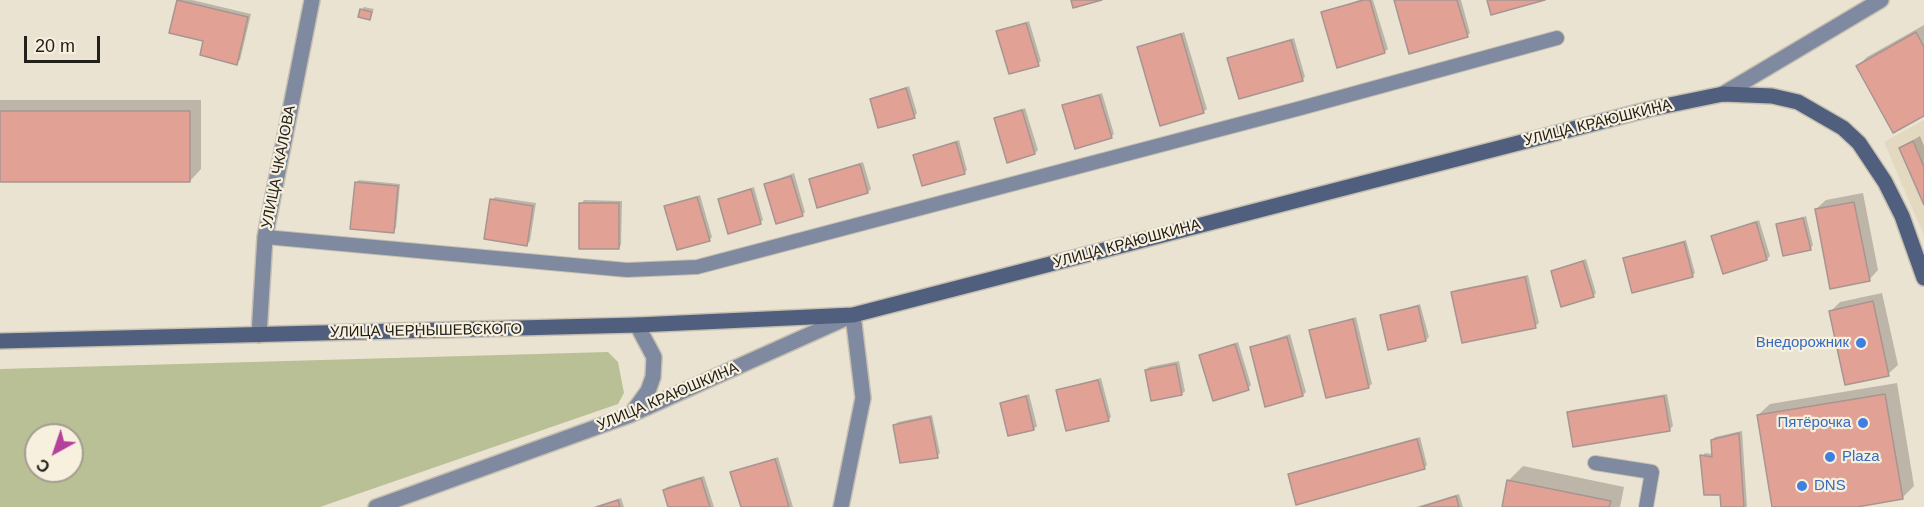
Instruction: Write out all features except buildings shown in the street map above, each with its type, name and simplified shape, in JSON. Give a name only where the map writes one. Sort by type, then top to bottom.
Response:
[{"type":"main road","points":[[1723,94],[1772,96],[1798,102],[1843,128],[1860,143],[1889,190],[1924,278]]},
{"type":"main road","name":"УЛИЦА КРАЮШКИНА","points":[[852,315],[1650,108],[1723,94]]},
{"type":"main road","name":"УЛИЦА ЧЕРНЫШЕВСКОГО","points":[[0,341],[637,326],[852,315]]},
{"type":"street","name":"УЛИЦА ЧКАЛОВА","points":[[259,335],[265,237],[312,0]]},
{"type":"street","name":"УЛИЦА КРАЮШКИНА","points":[[1723,94],[1881,0]]},
{"type":"street","name":"УЛИЦА КРАЮШКИНА","points":[[376,507],[630,415],[852,315]]},
{"type":"street","points":[[841,507],[863,398],[852,315]]},
{"type":"street","points":[[630,415],[648,391],[653,376],[654,357],[637,326]]},
{"type":"lane","points":[[265,237],[627,270],[697,267],[1211,132],[1557,38]]},
{"type":"lane","points":[[1595,463],[1652,472],[1646,507]]},
{"type":"shaded area","points":[[1924,120],[1924,236],[1884,142]]},
{"type":"green space","points":[[608,352],[618,362],[624,393],[618,404],[320,507],[0,507],[0,369]]},
{"type":"place","name":"Внедорожник","points":[[1861,343]]},
{"type":"place","name":"Пятёрочка","points":[[1863,423]]},
{"type":"place","name":"Plaza","points":[[1830,457]]},
{"type":"place","name":"DNS","points":[[1802,486]]}]
